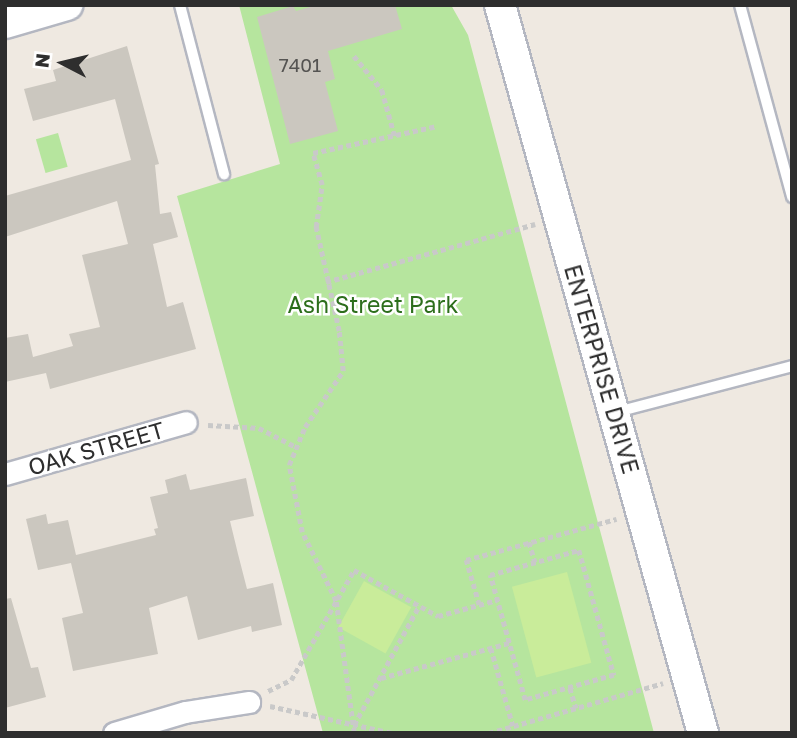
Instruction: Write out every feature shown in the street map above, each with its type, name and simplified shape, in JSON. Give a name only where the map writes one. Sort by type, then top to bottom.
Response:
[{"type":"street","points":[[5,23],[67,5]]},
{"type":"street","name":"ENTERPRISE DRIVE","points":[[500,8],[703,733]]},
{"type":"street","name":"OAK STREET","points":[[5,474],[186,422]]},
{"type":"street","points":[[114,733],[185,712],[249,702]]},
{"type":"lane","points":[[180,5],[224,174]]},
{"type":"lane","points":[[740,5],[792,197]]},
{"type":"lane","points":[[614,413],[792,366]]},
{"type":"path","points":[[354,56],[382,90],[395,137]]},
{"type":"path","points":[[354,733],[336,601],[302,532],[289,465],[294,446],[343,371],[339,331],[316,227],[322,185],[313,153],[357,141],[369,144],[437,126]]},
{"type":"path","points":[[327,282],[559,217]]},
{"type":"path","points":[[186,422],[259,428],[294,446]]},
{"type":"path","points":[[479,605],[466,560],[641,512]]},
{"type":"path","points":[[529,542],[535,562]]},
{"type":"path","points":[[579,550],[614,675],[525,700],[497,600],[490,575],[579,550]]},
{"type":"path","points":[[249,702],[291,680],[354,570],[438,616],[497,600]]},
{"type":"path","points":[[353,726],[419,606]]},
{"type":"path","points":[[380,678],[509,643]]},
{"type":"path","points":[[491,648],[513,726]]},
{"type":"path","points":[[489,733],[688,677]]},
{"type":"path","points":[[570,688],[576,708]]},
{"type":"path","points":[[249,702],[391,733]]},
{"type":"green space","name":"Ash Street Park","points":[[239,5],[451,5],[468,35],[654,733],[323,733],[177,196],[280,164]]},
{"type":"green space","points":[[58,133],[68,167],[46,173],[36,139]]},
{"type":"green space","points":[[567,572],[591,663],[536,678],[512,587]]},
{"type":"green space","points":[[364,581],[411,607],[386,654],[338,627]]},
{"type":"building","points":[[317,5],[395,5],[402,29],[328,51],[335,79],[325,82],[338,131],[290,144],[257,17],[293,6],[296,11]]},
{"type":"building","points":[[127,46],[159,164],[155,165],[160,214],[171,212],[178,237],[153,244],[167,307],[183,302],[196,349],[50,389],[46,373],[5,382],[5,338],[28,334],[33,357],[73,346],[69,334],[100,327],[82,255],[128,244],[117,201],[5,237],[5,196],[131,160],[115,99],[33,121],[24,89],[56,81],[53,70]]},
{"type":"building","points":[[186,474],[190,490],[246,478],[254,516],[230,521],[238,554],[247,589],[273,583],[282,625],[252,632],[251,626],[198,640],[187,596],[149,608],[158,654],[73,671],[62,618],[83,613],[71,563],[38,570],[26,519],[46,514],[48,524],[68,520],[76,555],[156,535],[154,529],[158,528],[150,497],[168,493],[165,480]]},
{"type":"building","points":[[11,598],[31,668],[38,667],[46,697],[5,708],[5,599]]}]
